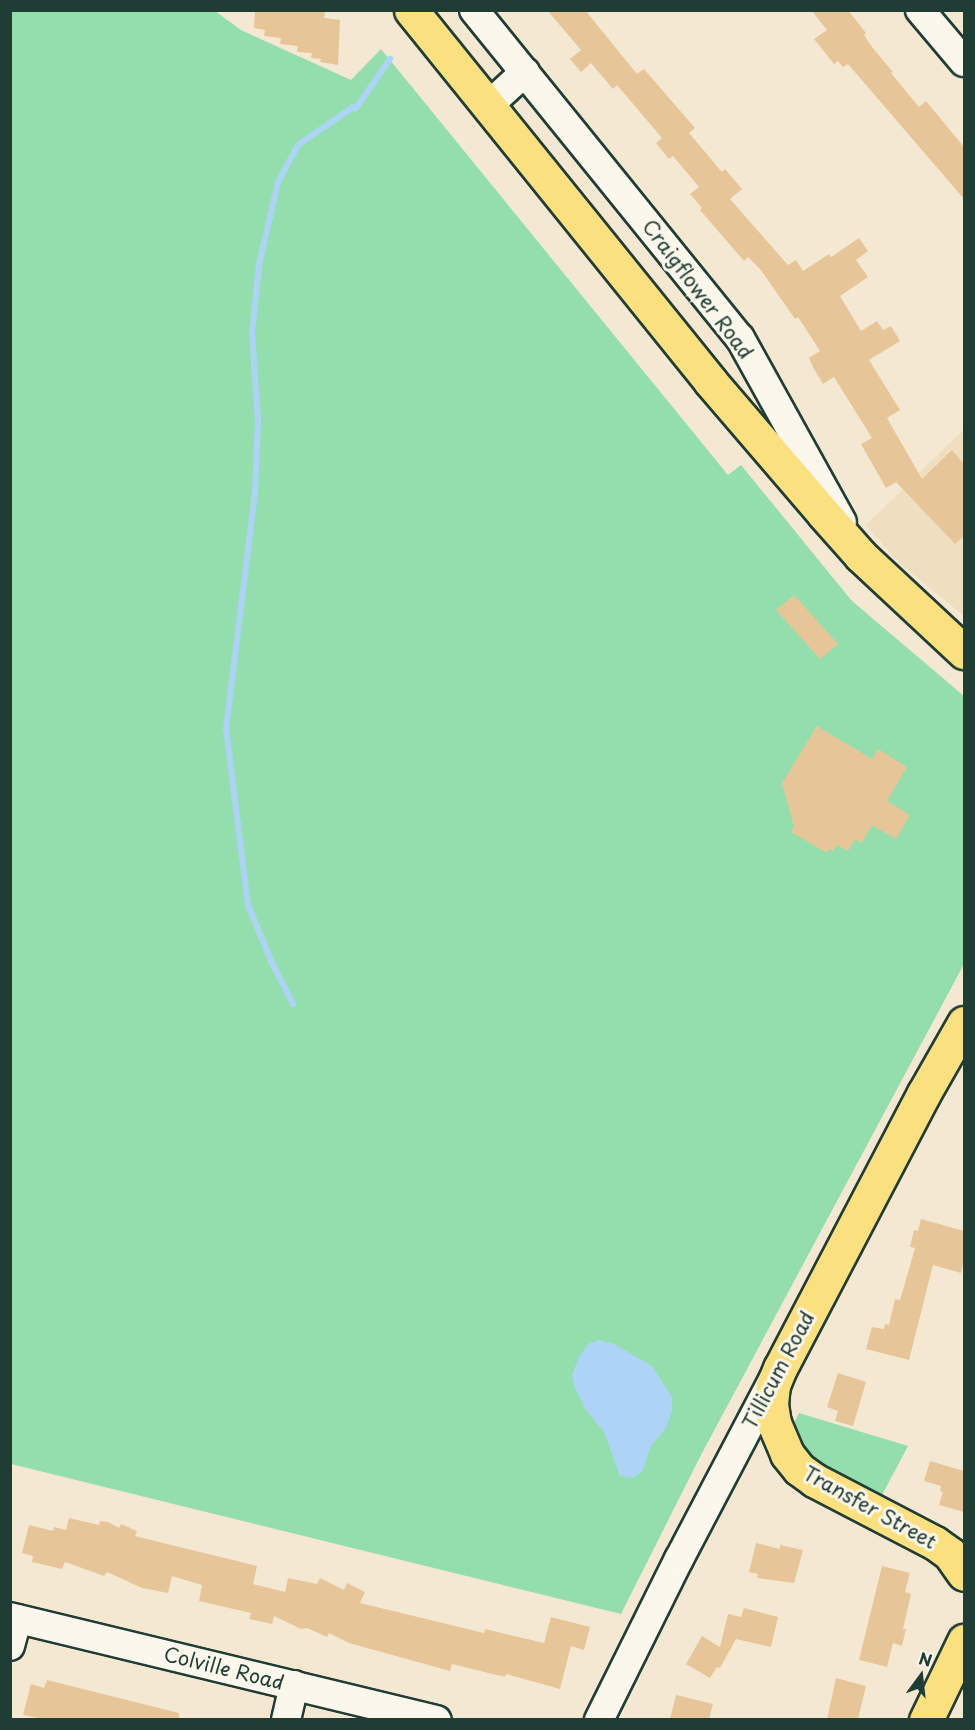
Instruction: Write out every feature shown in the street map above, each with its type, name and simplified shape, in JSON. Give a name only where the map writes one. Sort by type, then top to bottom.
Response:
[{"type":"main road","name":"Craigflower Road","points":[[411,10],[710,381],[861,556],[964,652]]},
{"type":"main road","name":"Tillicum Road","points":[[780,1368],[924,1093],[964,1023]]},
{"type":"main road","name":"Transfer Street","points":[[780,1368],[772,1395],[774,1423],[787,1454],[799,1468],[814,1480],[935,1543],[950,1554],[964,1574]]},
{"type":"main road","points":[[926,1719],[964,1641]]},
{"type":"street","name":"Craigflower Road","points":[[474,10],[740,338],[861,556]]},
{"type":"street","points":[[920,10],[964,62]]},
{"type":"street","points":[[489,105],[525,72]]},
{"type":"street","name":"Tillicum Road","points":[[599,1719],[679,1559],[780,1368]]},
{"type":"street","name":"Colville Road","points":[[13,1628],[294,1685],[437,1719]]},
{"type":"street","points":[[286,1719],[294,1685]]},
{"type":"shaded area","points":[[964,429],[964,616],[898,562],[866,525]]},
{"type":"green space","points":[[11,11],[215,11],[241,30],[351,80],[381,49],[728,475],[741,465],[852,601],[964,696],[964,964],[701,1455],[621,1614],[11,1464]]},
{"type":"green space","points":[[799,1413],[908,1446],[881,1497],[814,1461],[802,1449],[792,1427]]},
{"type":"water","points":[[598,1340],[614,1344],[652,1366],[672,1397],[672,1411],[666,1428],[651,1446],[642,1472],[633,1478],[620,1476],[604,1432],[585,1409],[574,1386],[572,1375],[579,1357],[588,1344]]},
{"type":"building","points":[[255,10],[314,10],[325,12],[324,18],[340,20],[338,65],[311,58],[312,53],[297,52],[298,46],[280,44],[281,38],[264,36],[265,30],[254,28]]},
{"type":"building","points":[[547,10],[585,10],[637,74],[644,69],[695,128],[689,133],[722,172],[725,169],[742,189],[730,199],[788,265],[796,260],[803,271],[829,254],[831,257],[859,238],[868,251],[856,260],[868,277],[840,296],[861,331],[877,321],[883,330],[891,326],[900,341],[869,360],[900,410],[887,418],[922,479],[952,450],[964,464],[964,536],[955,544],[896,482],[886,488],[861,444],[872,438],[834,377],[823,384],[809,358],[820,351],[798,317],[795,319],[760,269],[748,257],[744,261],[700,210],[702,208],[690,194],[699,187],[673,156],[669,159],[656,143],[662,138],[617,85],[613,89],[591,63],[581,72],[570,59],[581,50]]},
{"type":"building","points":[[811,10],[848,10],[866,33],[864,35],[872,47],[893,72],[891,73],[919,107],[926,101],[964,147],[964,199],[848,64],[843,67],[838,61],[834,64],[814,39],[827,30]]},
{"type":"building","points":[[794,595],[838,644],[820,659],[776,610]]},
{"type":"building","points":[[817,726],[872,759],[878,749],[907,767],[887,801],[910,815],[896,839],[872,825],[862,843],[855,839],[848,851],[837,845],[833,851],[829,849],[827,853],[791,832],[794,827],[782,783]]},
{"type":"building","points":[[921,1219],[964,1231],[964,1260],[961,1273],[933,1265],[909,1360],[866,1349],[872,1327],[884,1329],[885,1324],[889,1325],[895,1299],[900,1300],[915,1248],[910,1247],[914,1230],[918,1231]]},
{"type":"building","points":[[838,1373],[866,1382],[853,1426],[835,1421],[838,1411],[827,1407]]},
{"type":"building","points":[[930,1461],[964,1471],[964,1512],[939,1505],[943,1492],[940,1491],[941,1486],[924,1481]]},
{"type":"building","points":[[69,1518],[99,1525],[100,1521],[108,1522],[119,1528],[121,1524],[137,1531],[135,1536],[257,1566],[253,1584],[285,1592],[288,1578],[317,1584],[320,1578],[344,1590],[347,1583],[365,1592],[360,1603],[484,1633],[485,1629],[544,1643],[551,1617],[590,1627],[584,1650],[571,1646],[560,1689],[506,1674],[505,1677],[452,1664],[450,1671],[349,1643],[329,1633],[327,1637],[307,1628],[301,1629],[274,1616],[272,1624],[249,1619],[251,1613],[199,1601],[202,1585],[172,1576],[168,1593],[142,1588],[107,1572],[104,1576],[65,1562],[62,1569],[32,1562],[33,1556],[22,1553],[29,1525],[53,1531],[54,1527],[66,1530]]},
{"type":"building","points":[[756,1543],[780,1549],[780,1545],[803,1550],[794,1583],[757,1578],[758,1574],[749,1572]]},
{"type":"building","points":[[882,1566],[910,1573],[905,1592],[911,1594],[903,1629],[906,1629],[902,1646],[893,1643],[887,1667],[859,1660]]},
{"type":"building","points":[[744,1608],[778,1617],[771,1647],[736,1639],[720,1668],[717,1667],[710,1678],[686,1664],[702,1636],[720,1647],[728,1614],[741,1617]]},
{"type":"building","points":[[836,1678],[866,1686],[858,1719],[827,1719]]},
{"type":"building","points":[[47,1680],[179,1713],[179,1719],[43,1719],[23,1715],[31,1684],[44,1688]]},
{"type":"building","points":[[676,1695],[713,1704],[709,1719],[670,1719]]},
{"type":"waterway","points":[[293,1004],[272,963],[248,905],[226,729],[255,492],[258,421],[252,332],[259,265],[278,182],[298,145],[353,107],[356,108],[390,59]]}]
